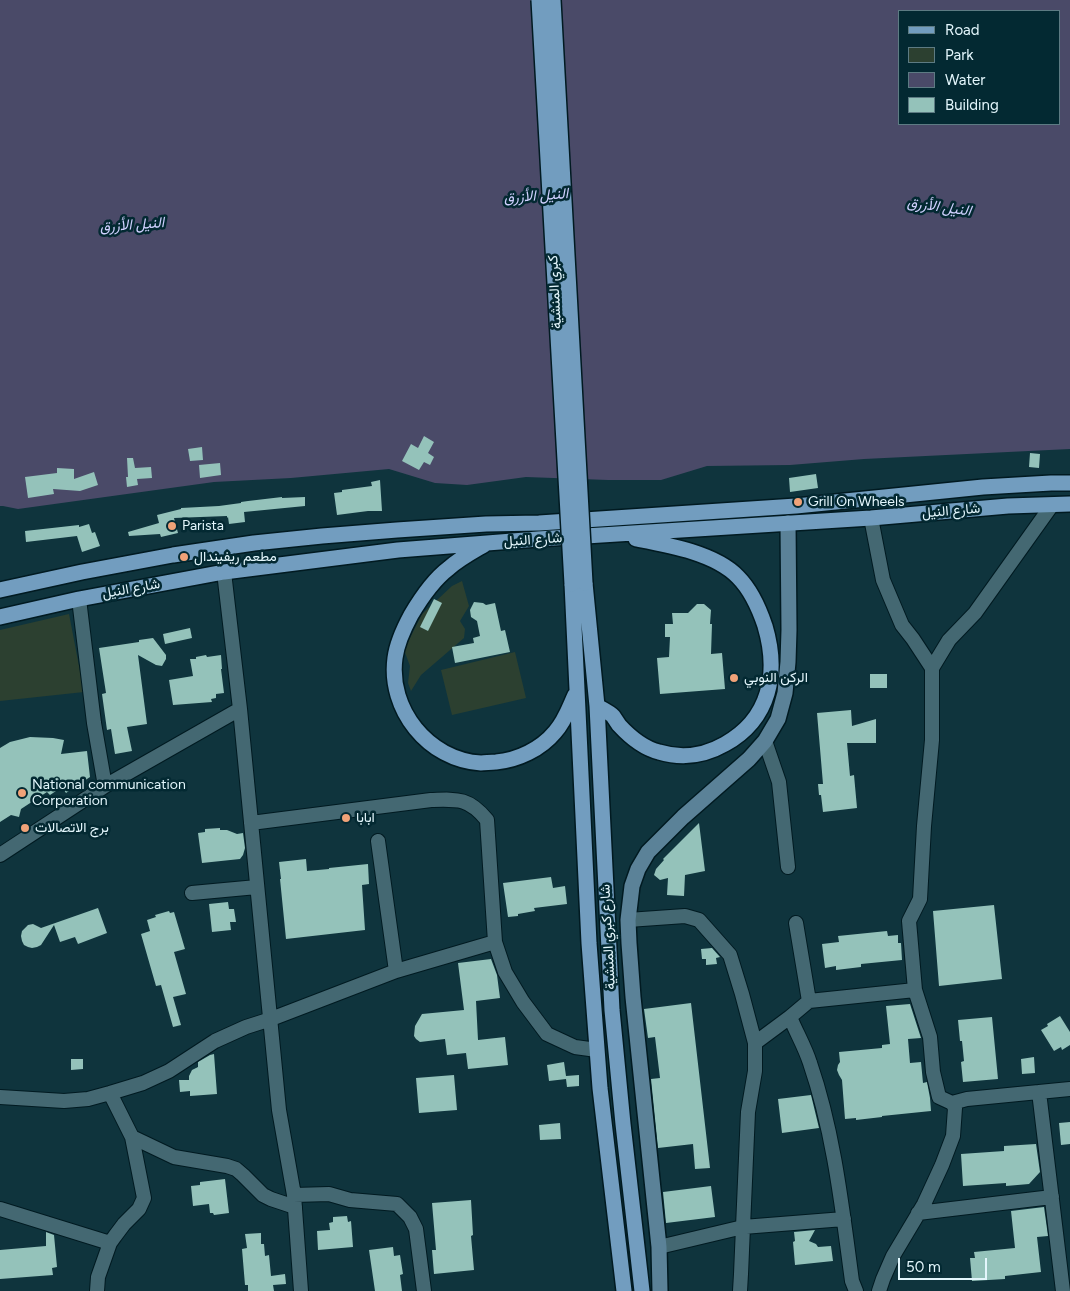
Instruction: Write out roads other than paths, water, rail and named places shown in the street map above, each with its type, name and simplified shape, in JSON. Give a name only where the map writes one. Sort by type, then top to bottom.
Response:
[{"type":"main road","name":"كبري المنشية","points":[[539,0],[579,583]]},
{"type":"main road","name":"كبري المنشية","points":[[553,0],[579,583]]},
{"type":"main road","name":"شارع النيل","points":[[0,590],[82,572],[183,554],[254,543],[322,536],[786,507],[983,487],[1070,483]]},
{"type":"main road","name":"شارع النيل","points":[[0,617],[79,599],[224,572],[398,550],[871,518],[1008,506],[1070,504]]},
{"type":"main road","points":[[597,706],[612,715],[632,738],[644,746],[658,752],[676,756],[694,755],[714,750],[735,739],[750,725],[761,708],[771,679],[772,658],[762,617],[753,596],[738,576],[716,561],[700,554],[618,535]]},
{"type":"main road","points":[[486,543],[449,568],[430,587],[404,628],[394,658],[394,678],[398,700],[408,720],[421,737],[439,750],[460,759],[481,763],[506,761],[528,753],[556,731],[565,718],[576,691]]},
{"type":"main road","name":"شارع كبري المنشية","points":[[579,583],[576,691],[588,943],[600,1088],[624,1291]]},
{"type":"main road","name":"شارع كبري المنشية","points":[[579,583],[597,706],[612,1010],[642,1291]]},
{"type":"street","points":[[879,1291],[893,1256],[918,1214],[942,1165],[953,1136],[955,1108],[952,1104],[939,1097],[933,1072],[930,1037],[915,990],[909,921],[920,899],[924,826],[932,740],[932,668],[949,640],[975,613],[1052,505]]},
{"type":"street","points":[[871,518],[883,580],[902,625],[932,668]]},
{"type":"street","points":[[660,1291],[659,1247],[633,997],[628,920],[632,886],[638,869],[648,852],[683,817],[749,759],[765,741],[778,719],[785,694],[788,662],[788,523]]},
{"type":"street","points":[[224,572],[240,709],[279,1110],[294,1201],[301,1291]]},
{"type":"street","points":[[79,599],[94,723],[105,786]]},
{"type":"street","points":[[0,855],[105,786],[240,709]]},
{"type":"street","points":[[765,741],[779,782],[788,866]]},
{"type":"street","points":[[251,823],[431,800],[457,799],[478,809],[487,820],[495,942],[505,972],[522,1002],[547,1034],[575,1048],[597,1050]]},
{"type":"street","points":[[378,841],[396,971]]},
{"type":"street","points":[[192,893],[257,887]]},
{"type":"street","points":[[628,920],[685,916],[699,920],[730,955],[742,994],[755,1042],[755,1071],[748,1112],[740,1291]]},
{"type":"street","points":[[796,923],[809,1002]]},
{"type":"street","points":[[0,1097],[64,1101],[88,1099],[110,1094],[169,1071],[230,1033],[396,971],[495,942]]},
{"type":"street","points":[[755,1042],[809,1002],[915,990]]},
{"type":"street","points":[[790,1017],[810,1061],[824,1108],[837,1171],[852,1281],[856,1291]]},
{"type":"street","points":[[952,1104],[967,1099],[1070,1089]]},
{"type":"street","points":[[1039,1092],[1063,1291]]},
{"type":"street","points":[[97,1291],[98,1277],[110,1243],[124,1224],[139,1209],[144,1198],[132,1137],[110,1094]]},
{"type":"street","points":[[132,1137],[174,1157],[236,1169],[263,1195],[271,1200],[294,1201],[329,1194],[350,1200],[397,1204],[410,1217],[416,1229],[424,1291]]},
{"type":"street","points":[[918,1214],[1052,1198]]},
{"type":"street","points":[[0,1209],[110,1243]]},
{"type":"street","points":[[659,1247],[742,1227],[844,1219]]},
{"type":"water","name":"النيل الأزرق","points":[[0,0],[1070,0],[1070,449],[864,459],[790,465],[707,466],[661,480],[526,477],[467,485],[435,483],[389,469],[291,478],[214,482],[18,509],[0,506]]},
{"type":"place","name":"Grill On Wheels","points":[[798,502]]},
{"type":"place","name":"Parista","points":[[172,526]]},
{"type":"place","name":"مطعم ريفيندال","points":[[184,557]]},
{"type":"place","name":"الركن النوبي","points":[[734,678]]},
{"type":"place","name":"National communication Corporation","points":[[22,793]]},
{"type":"place","name":"ابابا","points":[[346,818]]},
{"type":"place","name":"برج الاتصالات","points":[[25,828]]}]
